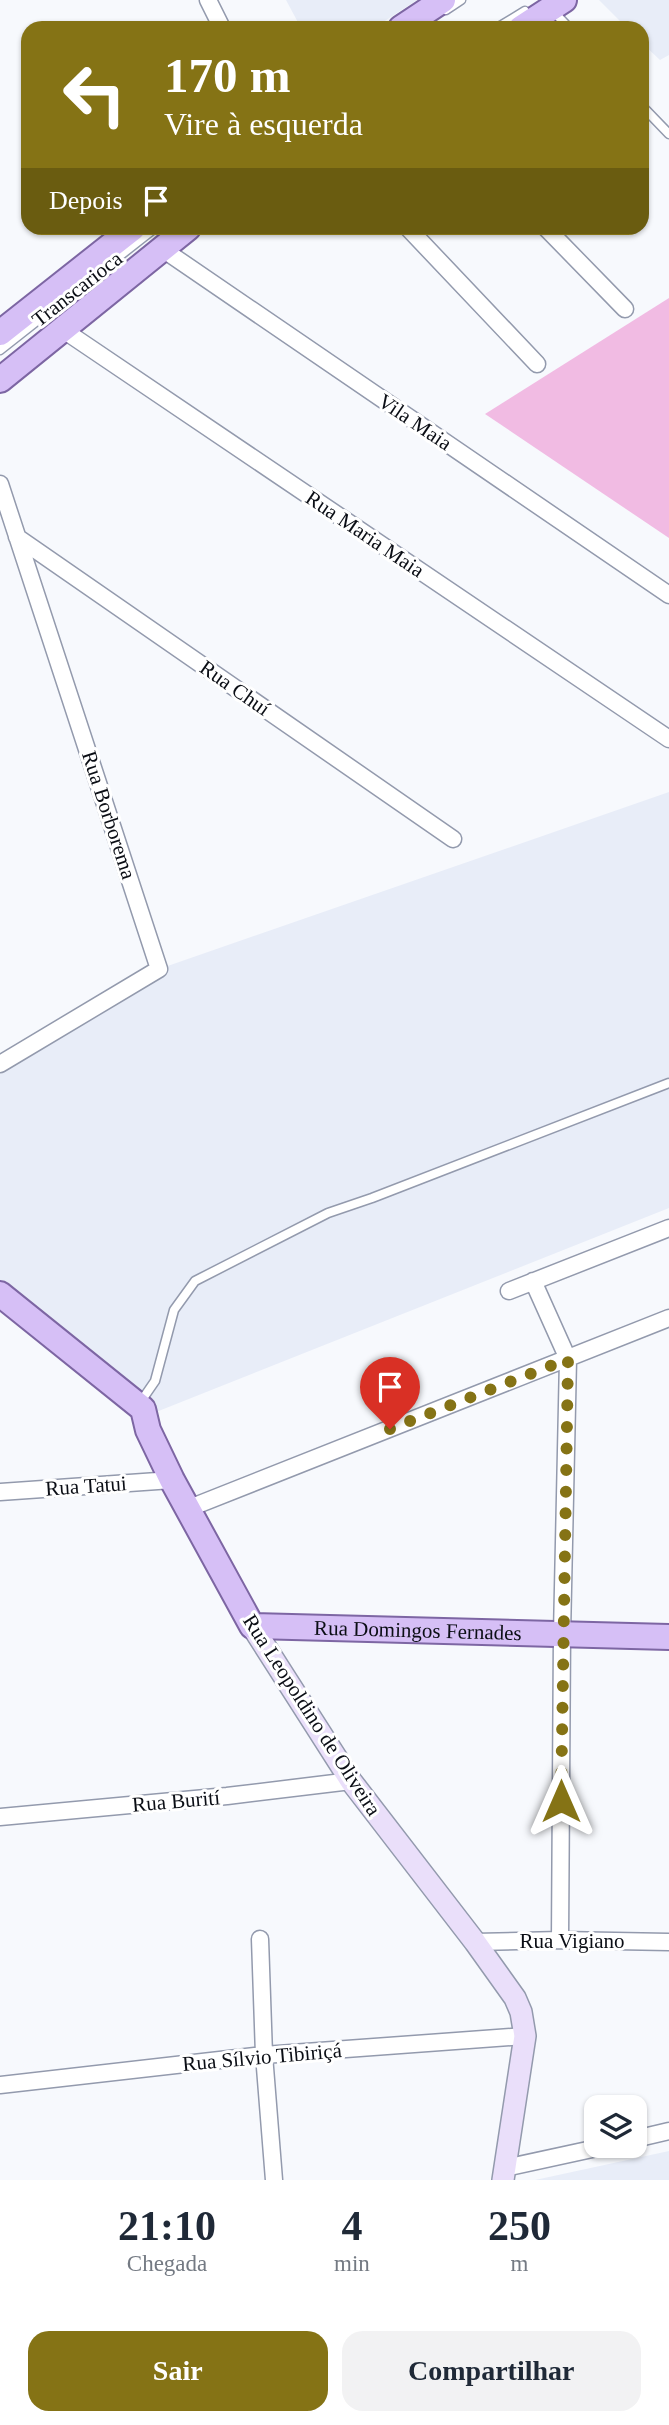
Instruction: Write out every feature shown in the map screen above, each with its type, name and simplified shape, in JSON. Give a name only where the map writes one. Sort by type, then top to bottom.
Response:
[{"type":"main road","points":[[412,21],[443,0]]},
{"type":"main road","points":[[530,21],[550,5]]},
{"type":"main road","points":[[0,333],[124,235]]},
{"type":"main road","points":[[0,380],[62,329],[158,238]]},
{"type":"main road","points":[[0,1294],[143,1409]]},
{"type":"main road","name":"Rua Leopoldino de Oliveira","points":[[143,1409],[148,1430],[172,1480],[252,1626]]},
{"type":"main road","name":"Rua Domingos Fernades","points":[[252,1626],[669,1637]]},
{"type":"street","points":[[208,0],[218,21]]},
{"type":"street","points":[[415,235],[537,364]]},
{"type":"street","points":[[553,235],[625,309]]},
{"type":"street","name":"Vila Maia","points":[[158,238],[669,595]]},
{"type":"street","name":"Rua Maria Maia","points":[[62,329],[669,739]]},
{"type":"street","name":"Rua Borborema","points":[[0,484],[159,969],[0,1064]]},
{"type":"street","name":"Rua Chuí","points":[[17,537],[453,839]]},
{"type":"street","points":[[509,1291],[669,1228]]},
{"type":"street","points":[[533,1281],[568,1359],[562,1634],[560,1940]]},
{"type":"street","points":[[187,1509],[669,1318]]},
{"type":"street","name":"Rua Tatui","points":[[0,1492],[172,1480]]},
{"type":"street","name":"Rua Leopoldino de Oliveira","points":[[252,1626],[351,1781],[475,1942],[522,2012],[525,2036],[504,2174]]},
{"type":"street","name":"Rua Burití","points":[[0,1817],[227,1796],[351,1781]]},
{"type":"street","points":[[260,1939],[264,2055],[274,2180]]},
{"type":"street","name":"Rua Vigiano","points":[[475,1942],[669,1942]]},
{"type":"street","name":"Rua Sílvio Tibiriçá","points":[[0,2085],[264,2055],[525,2036]]},
{"type":"street","points":[[647,2136],[669,2131]]},
{"type":"street","points":[[504,2174],[584,2152]]},
{"type":"lane","points":[[429,21],[461,0]]},
{"type":"lane","points":[[513,21],[550,5],[563,21]]},
{"type":"lane","points":[[649,113],[669,134]]},
{"type":"lane","name":"Transcarioca","points":[[0,350],[158,238]]},
{"type":"lane","points":[[143,1409],[144,1397],[155,1381],[174,1310],[195,1280],[328,1213],[669,1083]]},
{"type":"shaded area","points":[[286,0],[417,0],[385,21],[297,21]]},
{"type":"shaded area","points":[[599,0],[669,0],[669,55],[660,60],[649,50],[649,21],[620,21]]},
{"type":"shaded area","points":[[669,298],[669,538],[485,414]]},
{"type":"shaded area","points":[[669,792],[669,1208],[136,1420],[0,1310],[0,1065],[159,969]]},
{"type":"shaded area","points":[[669,2151],[669,2180],[535,2180],[647,2158],[647,2156]]},
{"type":"route","points":[[390,1429],[568,1359],[561,1801]]}]
